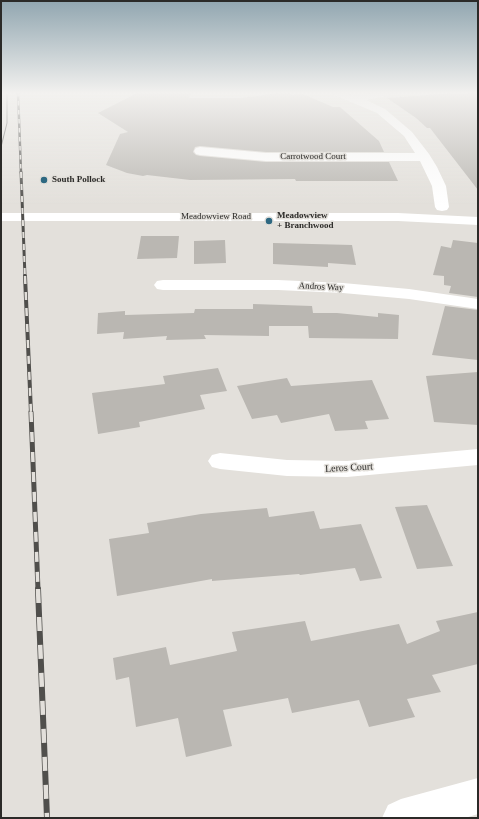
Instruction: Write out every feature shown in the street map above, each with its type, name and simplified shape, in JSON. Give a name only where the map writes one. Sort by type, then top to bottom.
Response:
[{"type":"street","points":[[404,130],[425,157],[439,186],[442,206]]},
{"type":"street","name":"Carrotwood Court","points":[[200,151],[266,157],[425,157]]},
{"type":"street","name":"Meadowview Road","points":[[1,207],[442,206],[478,208]]},
{"type":"street","name":"Meadowview Road","points":[[1,217],[398,217],[478,221]]},
{"type":"street","name":"Andros Way","points":[[163,285],[278,285],[343,288],[408,294],[478,304]]},
{"type":"street","name":"Leros Court","points":[[220,461],[287,468],[347,469],[478,457]]},
{"type":"street","points":[[401,818],[478,796]]},
{"type":"building","points":[[125,130],[367,130],[379,141],[384,152],[266,152],[200,146],[195,147],[193,152],[200,156],[266,162],[389,162],[398,181],[296,181],[295,179],[190,180],[147,175],[143,176],[127,173],[106,165],[120,134],[128,132]]},
{"type":"building","points":[[432,130],[478,130],[478,190]]},
{"type":"building","points":[[141,236],[179,236],[177,258],[137,259]]},
{"type":"building","points":[[225,240],[226,263],[194,264],[194,241]]},
{"type":"building","points":[[453,240],[478,243],[478,297],[449,293],[451,286],[444,285],[444,276],[433,275],[441,246],[451,248]]},
{"type":"building","points":[[273,243],[352,245],[356,265],[328,263],[328,267],[273,264]]},
{"type":"building","points":[[253,304],[312,306],[313,313],[337,313],[378,317],[378,313],[399,315],[398,339],[309,338],[308,326],[269,326],[269,336],[204,335],[206,339],[166,340],[167,336],[123,339],[124,332],[97,334],[98,313],[125,311],[125,315],[194,313],[195,309],[253,309]]},
{"type":"building","points":[[445,306],[478,310],[478,360],[432,355]]},
{"type":"building","points":[[218,368],[227,391],[200,395],[205,409],[139,422],[140,427],[98,434],[92,393],[165,384],[163,376]]},
{"type":"building","points":[[478,372],[478,425],[434,422],[426,376]]},
{"type":"building","points":[[287,378],[291,386],[372,380],[389,419],[365,421],[368,429],[335,431],[329,414],[281,423],[277,415],[252,419],[237,386]]},
{"type":"building","points":[[427,505],[453,566],[417,569],[395,507]]},
{"type":"building","points":[[267,508],[269,517],[314,511],[320,529],[361,524],[382,578],[360,581],[355,568],[300,575],[212,581],[212,579],[117,596],[109,539],[149,533],[147,523],[201,514]]},
{"type":"building","points":[[478,612],[478,664],[432,675],[441,692],[407,699],[415,717],[369,727],[359,700],[292,713],[288,698],[223,710],[232,746],[186,757],[178,718],[136,727],[129,677],[116,680],[113,658],[166,647],[170,665],[237,651],[232,632],[305,621],[311,641],[399,624],[407,644],[440,631],[436,621]]},
{"type":"tram line","points":[[1,147],[5,130]]},
{"type":"railway","points":[[19,130],[21,173]]},
{"type":"railway","points":[[21,172],[25,277]]},
{"type":"railway","points":[[25,276],[31,413]]},
{"type":"railway","points":[[31,412],[38,590]]},
{"type":"railway","points":[[38,589],[47,818]]},
{"type":"place","name":"South Pollock","points":[[44,180]]},
{"type":"place","name":"Meadowview + Branchwood","points":[[269,221]]}]
